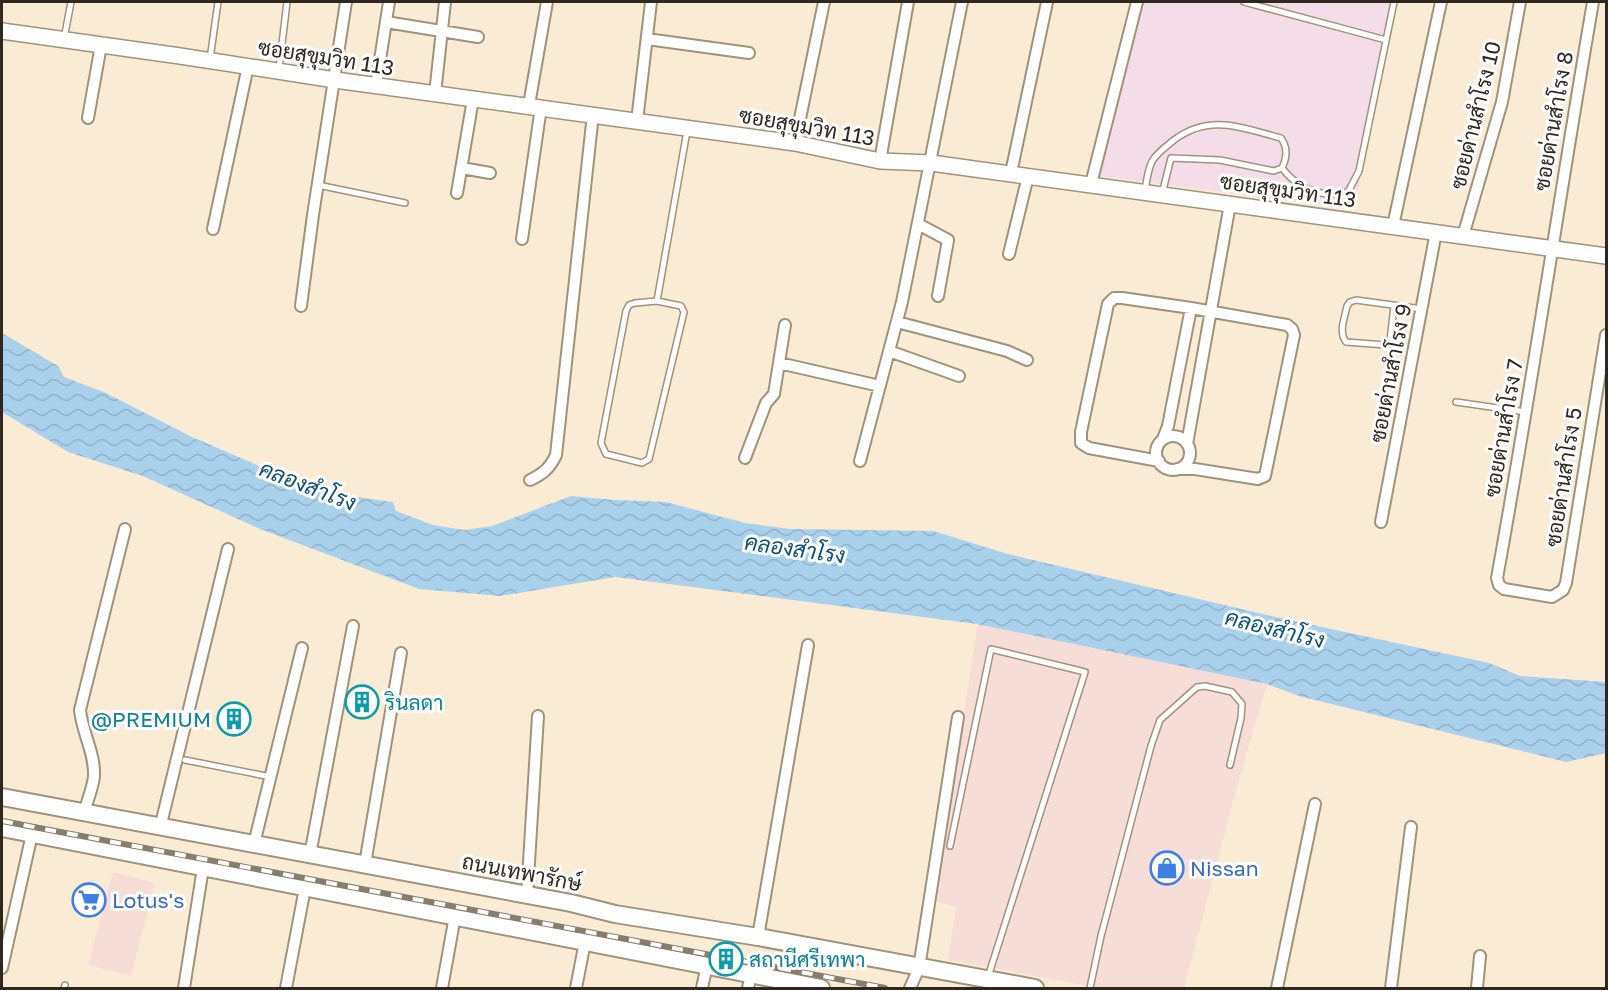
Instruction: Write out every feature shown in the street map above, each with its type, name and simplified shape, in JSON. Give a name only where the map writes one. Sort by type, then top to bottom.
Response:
[{"type":"main road","name":"ซอยสุขุมวิท 113","points":[[2,31],[376,86],[795,143],[880,161],[931,163],[1011,173],[1606,256]]},
{"type":"main road","name":"ถนนเทพารักษ์","points":[[2,797],[160,828],[365,864],[615,914],[758,937],[1035,988]]},
{"type":"main road","points":[[2,828],[707,965],[750,982],[821,988]]},
{"type":"street","points":[[301,306],[346,2]]},
{"type":"street","points":[[376,86],[389,2]]},
{"type":"street","points":[[435,94],[445,2]]},
{"type":"street","points":[[522,239],[547,2]]},
{"type":"street","points":[[637,121],[651,2]]},
{"type":"street","points":[[795,143],[824,2]]},
{"type":"street","points":[[880,161],[908,2]]},
{"type":"street","points":[[860,461],[897,322],[962,2]]},
{"type":"street","points":[[1011,173],[1047,2]]},
{"type":"street","points":[[1091,184],[1137,2]]},
{"type":"street","points":[[1393,226],[1441,2]]},
{"type":"street","name":"ซอยด่านสำโรง 10","points":[[1463,236],[1502,102],[1520,2]]},
{"type":"street","name":"ซอยด่านสำโรง 8","points":[[1551,247],[1593,2]]},
{"type":"street","points":[[386,22],[478,37]]},
{"type":"street","points":[[647,39],[749,53]]},
{"type":"street","points":[[88,118],[101,45]]},
{"type":"street","points":[[213,229],[248,66]]},
{"type":"street","points":[[458,193],[473,99]]},
{"type":"street","points":[[530,480],[542,474],[551,465],[556,455],[593,114]]},
{"type":"street","points":[[462,168],[490,173]]},
{"type":"street","points":[[1009,254],[1028,176]]},
{"type":"street","points":[[1178,469],[1189,457],[1187,444],[1230,204]]},
{"type":"street","points":[[918,224],[948,240],[938,296]]},
{"type":"street","name":"ซอยด่านสำโรง 9","points":[[1381,522],[1436,232]]},
{"type":"street","name":"ซอยด่านสำโรง 7","points":[[1528,593],[1504,589],[1499,585],[1497,578],[1527,412],[1551,247]]},
{"type":"street","points":[[1114,298],[1122,298],[1191,308],[1287,325],[1292,329],[1294,336],[1268,469],[1265,476],[1258,479],[1195,469],[1167,468],[1159,461],[1089,448],[1082,443],[1081,432],[1108,304],[1114,298]]},
{"type":"street","points":[[1159,461],[1156,451],[1168,426],[1191,308]]},
{"type":"street","points":[[897,322],[1007,351],[1027,360]]},
{"type":"street","points":[[745,458],[766,403],[774,394],[785,325]]},
{"type":"street","name":"ซอยด่านสำโรง 5","points":[[1528,593],[1552,597],[1563,590],[1566,583],[1606,334]]},
{"type":"street","points":[[889,351],[959,376]]},
{"type":"street","points":[[779,363],[880,386]]},
{"type":"street","points":[[1163,439],[1175,436],[1187,444]]},
{"type":"street","points":[[84,813],[94,777],[89,746],[81,726],[80,710],[125,529]]},
{"type":"street","points":[[160,828],[228,549]]},
{"type":"street","points":[[310,855],[353,626]]},
{"type":"street","points":[[758,937],[808,645]]},
{"type":"street","points":[[254,844],[302,648]]},
{"type":"street","points":[[365,864],[401,653]]},
{"type":"street","points":[[527,895],[538,716]]},
{"type":"street","points":[[910,988],[919,968],[958,717]]},
{"type":"street","points":[[1278,988],[1316,804]]},
{"type":"street","points":[[1391,988],[1411,827]]},
{"type":"street","points":[[2,968],[32,834]]},
{"type":"street","points":[[184,988],[203,868]]},
{"type":"street","points":[[286,988],[305,888]]},
{"type":"street","points":[[442,988],[455,916]]},
{"type":"street","points":[[576,988],[585,942]]},
{"type":"street","points":[[1477,988],[1480,956]]},
{"type":"street","points":[[702,988],[707,965]]},
{"type":"lane","points":[[64,40],[71,2]]},
{"type":"lane","points":[[210,60],[218,2]]},
{"type":"lane","points":[[279,70],[287,2]]},
{"type":"lane","points":[[1244,2],[1386,40]]},
{"type":"lane","points":[[1282,168],[1292,181],[1307,190],[1336,195],[1348,192],[1359,171],[1394,2]]},
{"type":"lane","points":[[1144,192],[1150,163],[1160,151],[1198,126],[1215,123],[1281,138],[1287,146],[1286,159],[1282,168],[1274,171],[1220,160],[1171,158],[1161,194]]},
{"type":"lane","points":[[657,301],[688,128]]},
{"type":"lane","points":[[318,185],[405,203]]},
{"type":"lane","points":[[1394,306],[1390,341],[1386,345],[1346,342],[1343,339],[1341,334],[1347,306],[1350,302],[1356,300],[1422,309]]},
{"type":"lane","points":[[657,301],[681,306],[684,312],[649,459],[642,464],[606,454],[601,443],[628,305],[657,301]]},
{"type":"lane","points":[[1456,402],[1527,412]]},
{"type":"lane","points":[[950,846],[991,649],[1085,672],[987,978]]},
{"type":"lane","points":[[1090,988],[1101,936],[1150,746],[1160,720],[1197,687],[1205,686],[1232,692],[1242,704],[1230,765]]},
{"type":"lane","points":[[185,760],[271,777]]},
{"type":"shaded area","points":[[1142,2],[1398,2],[1354,209],[1099,176]]},
{"type":"shaded area","points":[[978,624],[1267,684],[1236,790],[1184,988],[1098,988],[948,960],[956,907],[934,901]]},
{"type":"shaded area","points":[[113,872],[155,883],[131,976],[88,965]]},
{"type":"water","name":"คลองสำโรง","points":[[2,333],[58,366],[64,377],[106,393],[192,437],[278,474],[363,498],[393,502],[396,511],[433,525],[464,530],[492,526],[571,496],[666,502],[745,523],[790,529],[933,531],[1008,554],[1267,615],[1489,663],[1520,676],[1606,682],[1606,753],[1566,762],[1299,696],[1267,684],[977,624],[615,577],[500,596],[419,589],[260,529],[143,476],[68,452],[2,412]]},
{"type":"railway","points":[[2,821],[885,988]]},
{"type":"place","name":"รินลดา","points":[[362,702]]},
{"type":"place","name":"@PREMIUM","points":[[234,719]]},
{"type":"place","name":"Nissan","points":[[1167,868]]},
{"type":"place","name":"Lotus's","points":[[89,900]]},
{"type":"place","name":"สถานีศรีเทพา","points":[[726,959]]}]
